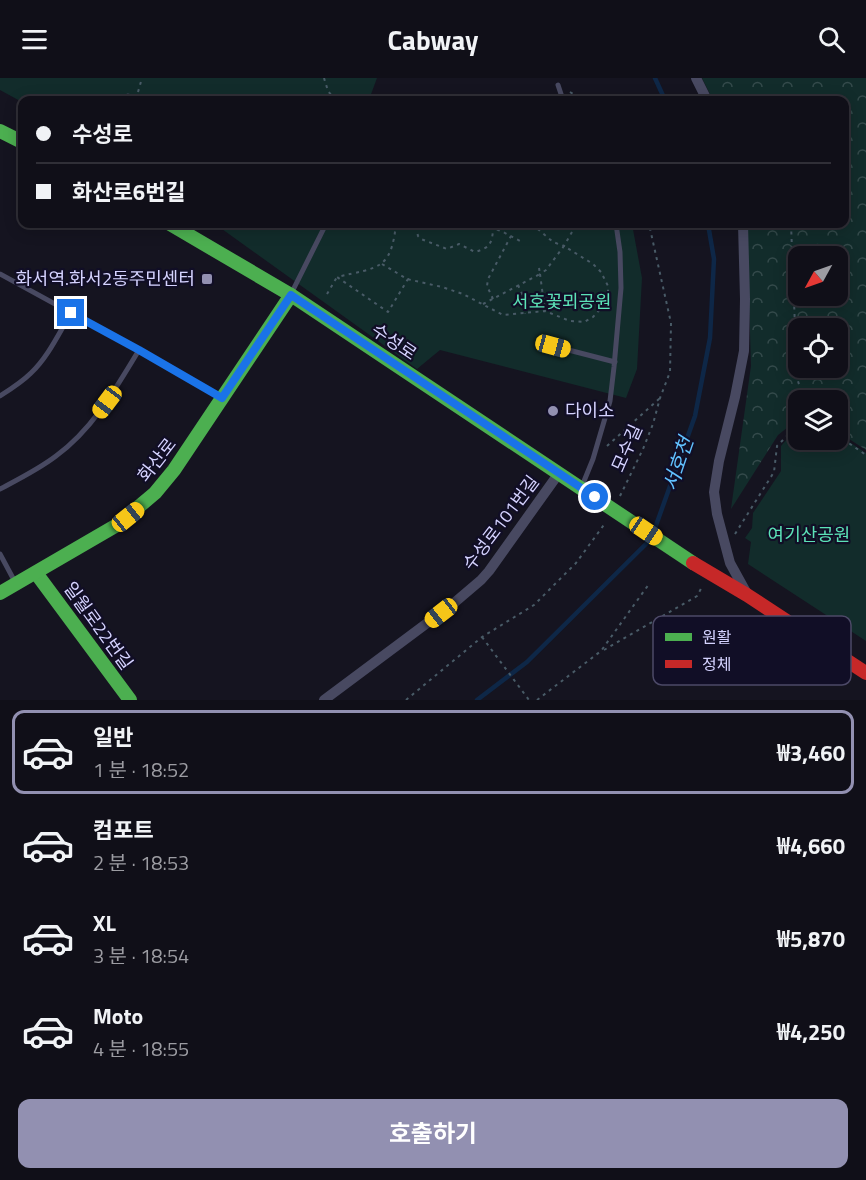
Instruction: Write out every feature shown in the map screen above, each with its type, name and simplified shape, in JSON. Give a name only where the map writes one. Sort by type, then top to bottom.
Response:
[{"type":"main road","points":[[0,131],[18,140]]},
{"type":"main road","name":"수성로","points":[[177,228],[291,295],[710,573]]},
{"type":"main road","name":"화산로","points":[[0,593],[117,525],[155,493],[174,470],[291,295]]},
{"type":"main road","name":"일월로22번길","points":[[36,573],[130,700]]},
{"type":"main road","points":[[710,573],[779,616]]},
{"type":"main road","points":[[851,663],[866,673]]},
{"type":"street","points":[[696,78],[704,96]]},
{"type":"street","points":[[743,228],[744,351],[714,492],[717,514],[730,563],[747,595]]},
{"type":"street","name":"수성로101번길","points":[[324,700],[454,603],[481,580],[559,473]]},
{"type":"lane","points":[[558,85],[562,96]]},
{"type":"lane","points":[[291,295],[324,228]]},
{"type":"lane","points":[[581,488],[594,459],[610,401],[621,288],[617,228]]},
{"type":"lane","points":[[0,274],[222,398]]},
{"type":"lane","points":[[0,396],[22,382],[33,371],[44,358],[71,313]]},
{"type":"lane","points":[[553,346],[615,362]]},
{"type":"lane","points":[[0,489],[54,458],[80,435],[107,402],[139,350]]},
{"type":"lane","points":[[0,554],[16,583]]},
{"type":"path","points":[[136,96],[142,78]]},
{"type":"path","points":[[324,78],[332,96]]},
{"type":"path","points":[[327,294],[337,276],[382,264],[387,259],[394,241],[396,228]]},
{"type":"path","points":[[416,228],[421,239],[447,249],[459,244],[476,252],[485,249],[492,242],[493,230]]},
{"type":"path","points":[[492,228],[522,242]]},
{"type":"path","points":[[382,264],[408,279],[464,294],[503,315],[545,311],[570,321],[584,322],[593,317],[603,306],[608,295],[608,286],[601,272],[593,264],[553,242],[537,228]]},
{"type":"path","points":[[483,304],[546,270],[574,228]]},
{"type":"path","name":"모수길","points":[[618,501],[643,449],[670,372],[671,323],[650,228]]},
{"type":"path","points":[[791,228],[797,378],[801,390]]},
{"type":"path","points":[[493,298],[487,286],[488,279],[511,236]]},
{"type":"path","points":[[539,268],[545,311]]},
{"type":"path","points":[[337,276],[388,312],[408,279]]},
{"type":"path","points":[[518,285],[524,298],[525,314]]},
{"type":"path","points":[[594,459],[660,398]]},
{"type":"path","points":[[727,547],[774,472],[777,446],[788,435]]},
{"type":"path","points":[[848,443],[866,455]]},
{"type":"path","points":[[406,700],[482,637],[534,605],[576,564],[608,520]]},
{"type":"path","points":[[662,616],[697,596],[710,573]]},
{"type":"path","points":[[601,651],[649,584]]},
{"type":"path","points":[[537,700],[601,651],[653,621]]},
{"type":"path","points":[[482,637],[529,700]]},
{"type":"green space","points":[[0,78],[377,78],[370,96],[18,96],[18,100],[0,90]]},
{"type":"green space","points":[[702,78],[866,78],[866,450],[848,438],[848,390],[788,390],[788,427],[778,435],[731,509],[751,366],[747,228],[849,228],[849,96],[711,96]]},
{"type":"green space","name":"서호꽃뫼공원","points":[[221,228],[633,228],[642,278],[637,369],[626,398],[440,350],[417,369]]},
{"type":"green space","name":"여기산공원","points":[[788,438],[788,450],[848,450],[848,441],[866,453],[866,641],[851,631],[851,616],[828,616],[748,564],[751,542],[745,538],[752,528],[753,513],[781,471],[781,446]]},
{"type":"waterway","name":"서호천","points":[[655,78],[663,96]]},
{"type":"waterway","name":"서호천","points":[[654,531],[695,416],[710,338],[714,259],[709,228]]},
{"type":"waterway","name":"서호천","points":[[477,700],[527,662],[651,539]]},
{"type":"traffic: fast","points":[[0,131],[18,140]]},
{"type":"traffic: fast","points":[[177,228],[291,295],[693,563]]},
{"type":"traffic: fast","points":[[0,593],[117,525],[155,493],[174,470],[291,295]]},
{"type":"traffic: fast","points":[[36,573],[130,700]]},
{"type":"traffic: jam","points":[[693,563],[779,616]]},
{"type":"traffic: jam","points":[[851,663],[866,673]]},
{"type":"place","name":"화서역.화서2동주민센터","points":[[207,279]]},
{"type":"place","name":"다이소","points":[[553,411]]},
{"type":"route","points":[[71,313],[222,398],[291,295],[595,497]]}]
